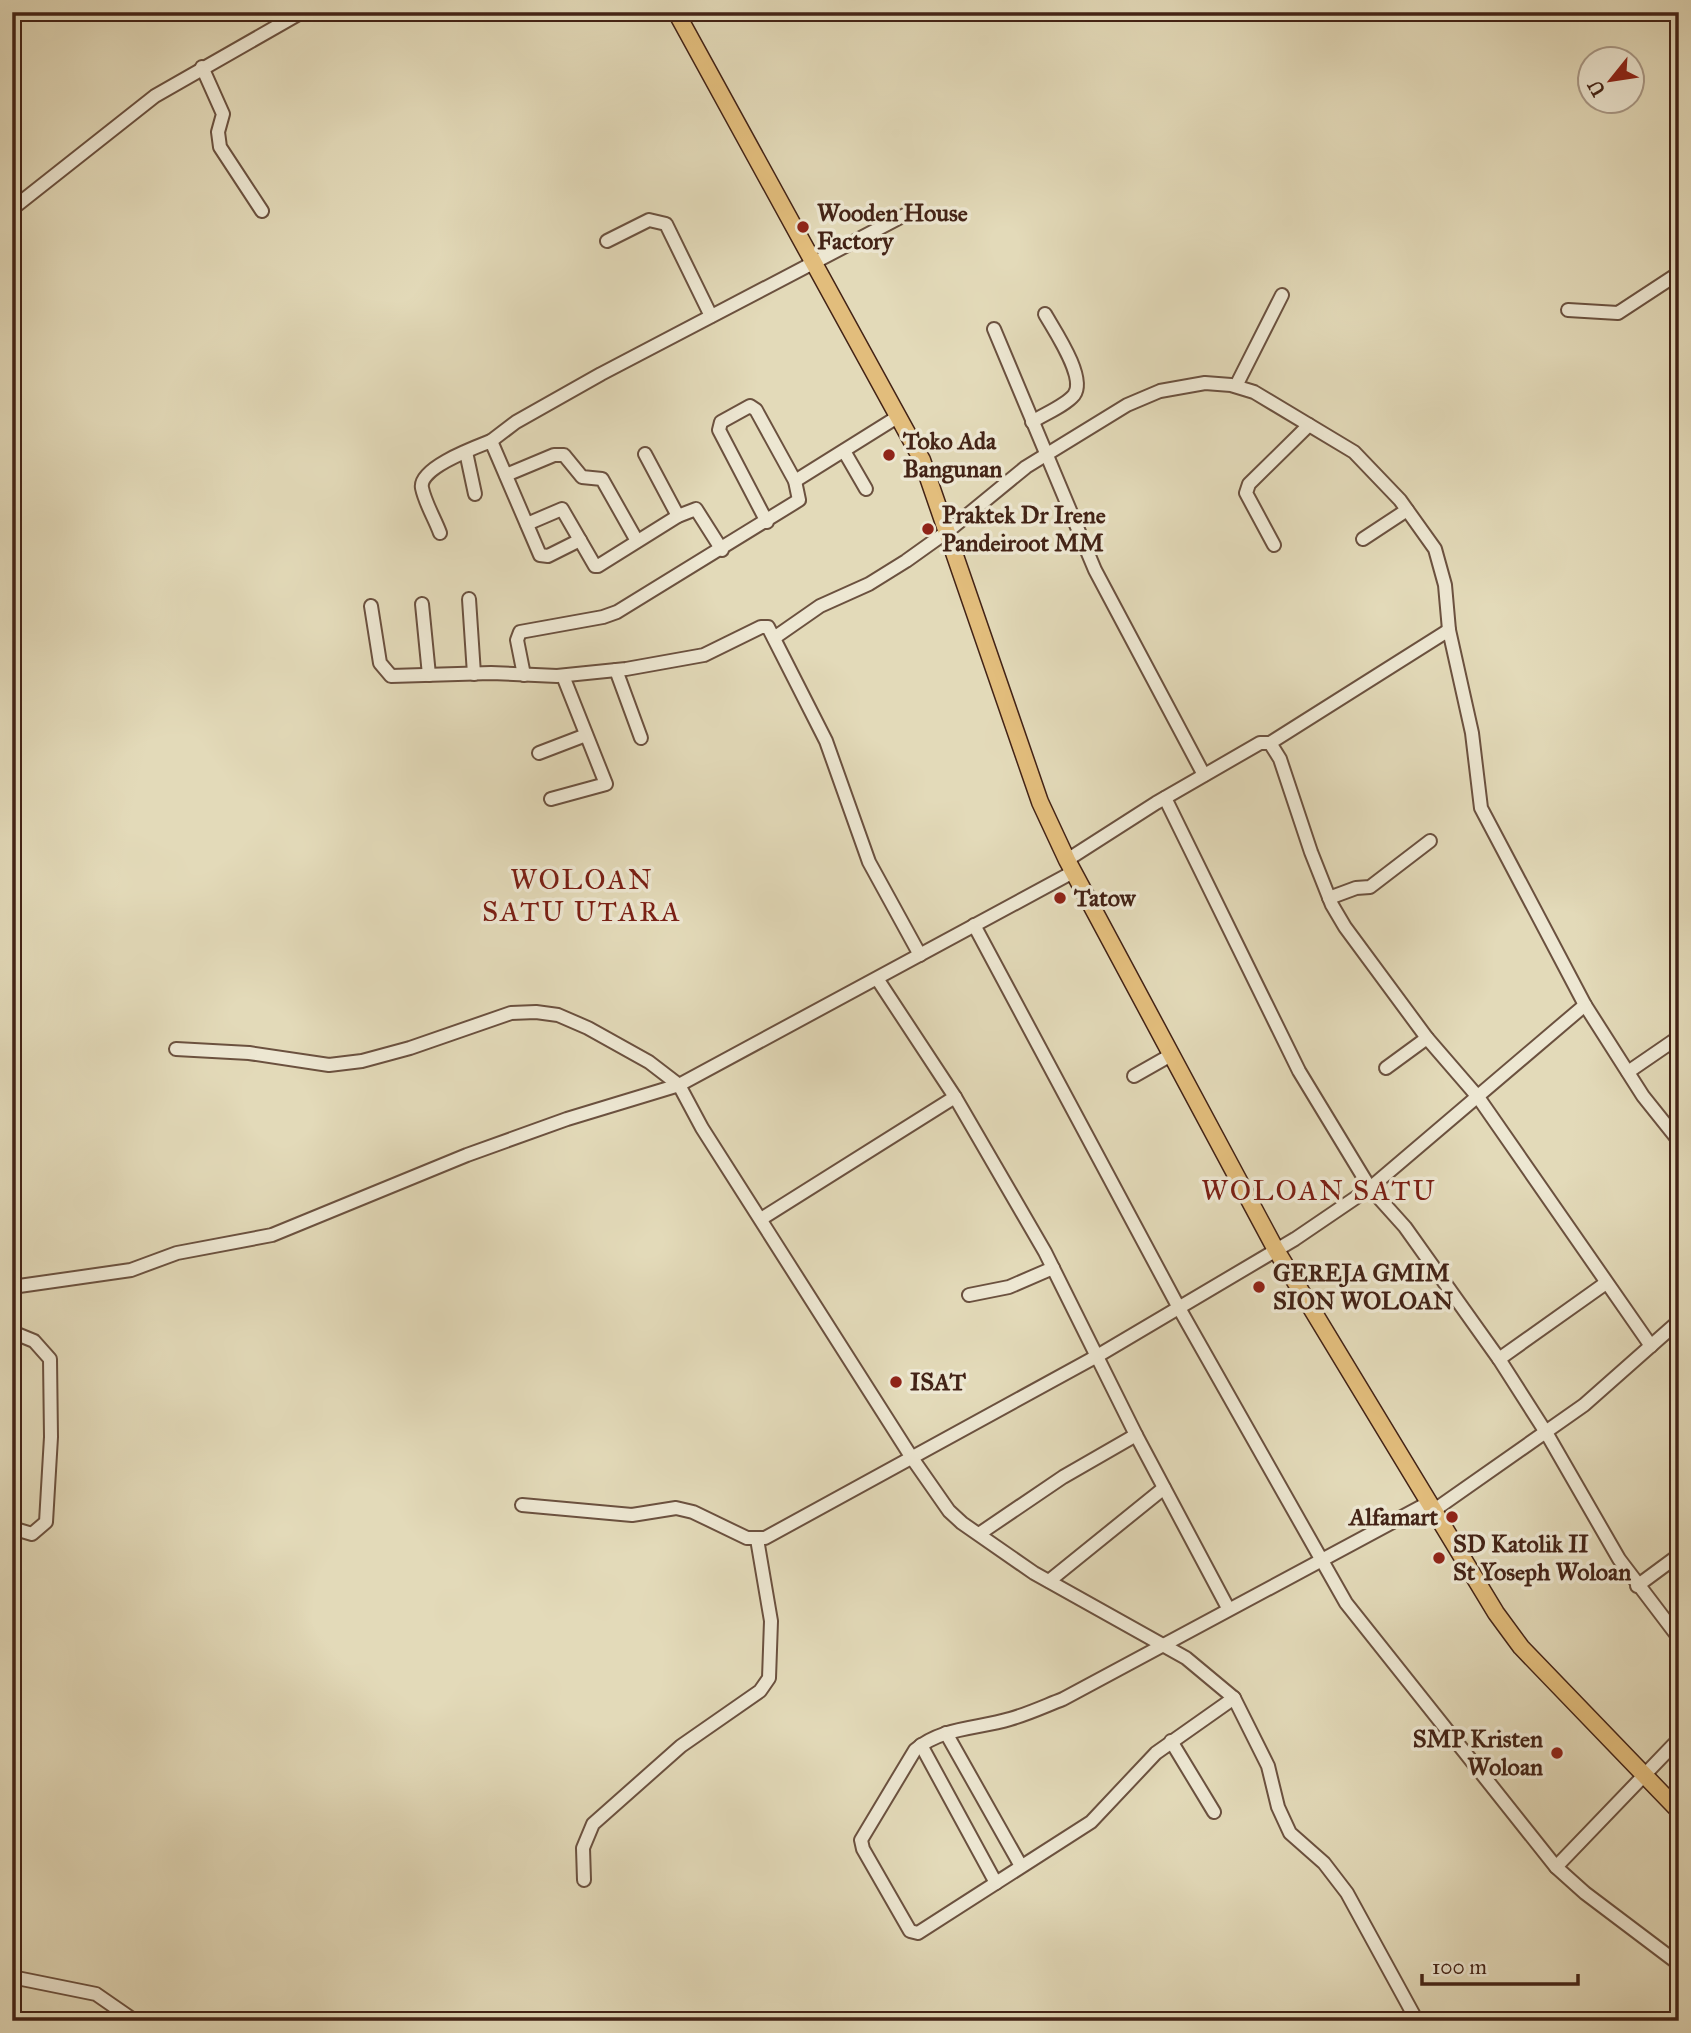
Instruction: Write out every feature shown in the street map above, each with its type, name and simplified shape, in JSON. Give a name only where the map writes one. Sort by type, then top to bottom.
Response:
[{"type":"main road","points":[[676,12],[922,460],[1028,769],[1070,866],[1276,1250],[1430,1507],[1521,1647],[1679,1811]]},
{"type":"street","points":[[12,209],[155,96],[302,12]]},
{"type":"street","points":[[202,67],[223,114],[218,132],[220,147],[262,211]]},
{"type":"street","points":[[440,533],[422,481],[438,465],[491,441],[516,422],[918,208]]},
{"type":"street","points":[[607,241],[649,220],[666,224],[711,316]]},
{"type":"street","points":[[1568,310],[1618,313],[1679,273]]},
{"type":"street","points":[[1236,386],[1282,295]]},
{"type":"street","points":[[1032,422],[1074,395],[1078,384],[1076,372],[1045,314]]},
{"type":"street","points":[[994,329],[1095,570],[1204,775]]},
{"type":"street","points":[[774,638],[804,615],[869,584],[948,531],[987,497],[1045,456],[1143,397],[1205,383],[1236,386],[1254,392],[1354,452],[1407,510],[1429,539],[1440,562],[1449,630],[1469,715],[1481,808],[1585,1005],[1628,1072],[1679,1141]]},
{"type":"street","points":[[524,675],[517,640],[520,632],[603,618],[617,612],[722,550],[767,522],[799,500],[795,481],[753,407],[744,408],[720,424],[719,430],[767,522]]},
{"type":"street","points":[[795,481],[899,416]]},
{"type":"street","points":[[1274,545],[1246,493],[1248,484],[1309,425]]},
{"type":"street","points":[[491,441],[542,556],[548,556],[580,540]]},
{"type":"street","points":[[844,451],[866,489]]},
{"type":"street","points":[[466,452],[475,494]]},
{"type":"street","points":[[506,475],[554,455],[564,454],[582,477],[602,479],[637,541]]},
{"type":"street","points":[[645,454],[678,516]]},
{"type":"street","points":[[527,524],[562,509],[595,566],[678,516],[698,510],[722,550]]},
{"type":"street","points":[[1363,538],[1407,510]]},
{"type":"street","points":[[469,599],[474,674]]},
{"type":"street","points":[[422,604],[429,675]]},
{"type":"street","points":[[370,606],[380,663],[384,672],[391,676],[563,676],[616,670],[704,656],[761,627],[768,627],[826,741],[869,862],[920,955]]},
{"type":"street","points":[[12,1287],[131,1270],[177,1253],[272,1235],[467,1155],[567,1119],[679,1085],[878,980],[974,925],[1070,866],[1165,798],[1260,743],[1270,743],[1449,630]]},
{"type":"street","points":[[616,670],[641,738]]},
{"type":"street","points":[[551,799],[606,784],[563,676]]},
{"type":"street","points":[[539,753],[586,735]]},
{"type":"street","points":[[1270,743],[1280,759],[1329,898],[1356,944],[1427,1038],[1478,1097],[1651,1346]]},
{"type":"street","points":[[1165,798],[1299,1071],[1370,1188],[1405,1227],[1499,1359],[1637,1586],[1679,1638]]},
{"type":"street","points":[[1329,898],[1356,888],[1370,887],[1430,841]]},
{"type":"street","points":[[974,925],[1179,1308],[1321,1561],[1368,1634],[1490,1779],[1556,1867],[1585,1893],[1679,1964]]},
{"type":"street","points":[[878,980],[954,1097],[1053,1268],[1099,1355],[1136,1434],[1228,1608]]},
{"type":"street","points":[[522,1505],[632,1515],[676,1508],[692,1511],[747,1538],[765,1538],[1099,1355],[1276,1250],[1370,1188],[1585,1005]]},
{"type":"street","points":[[176,1049],[249,1053],[329,1065],[362,1061],[410,1048],[511,1013],[536,1012],[558,1016],[588,1028],[649,1062],[679,1085],[702,1128],[912,1458],[949,1511],[1049,1581],[1165,1646],[1202,1670],[1234,1698],[1268,1766],[1279,1807],[1290,1833],[1324,1863],[1347,1893],[1417,2021]]},
{"type":"street","points":[[1628,1072],[1679,1037]]},
{"type":"street","points":[[1386,1068],[1427,1038]]},
{"type":"street","points":[[1134,1076],[1171,1055]]},
{"type":"street","points":[[761,1219],[954,1097]]},
{"type":"street","points":[[970,1296],[1018,1284],[1053,1268]]},
{"type":"street","points":[[1499,1359],[1606,1283]]},
{"type":"street","points":[[1234,1698],[1171,1741],[1091,1822],[919,1933],[912,1933],[868,1859],[861,1840],[921,1745],[946,1733],[1034,1711],[1165,1646],[1228,1608],[1430,1507],[1546,1433],[1679,1321]]},
{"type":"street","points":[[12,1332],[34,1341],[50,1359],[51,1437],[46,1522],[32,1534],[12,1528]]},
{"type":"street","points":[[979,1534],[1063,1477],[1136,1434]]},
{"type":"street","points":[[1049,1581],[1164,1488]]},
{"type":"street","points":[[584,1880],[583,1848],[593,1824],[681,1746],[760,1692],[769,1678],[771,1621],[757,1539]]},
{"type":"street","points":[[1637,1586],[1679,1555]]},
{"type":"street","points":[[946,1733],[1021,1866]]},
{"type":"street","points":[[1556,1867],[1679,1739]]},
{"type":"street","points":[[1171,1741],[1214,1812]]},
{"type":"street","points":[[921,1745],[996,1883]]},
{"type":"street","points":[[12,1977],[96,1994],[135,2021]]},
{"type":"place","name":"Wooden House Factory","points":[[803,227]]},
{"type":"place","name":"Toko Ada Bangunan","points":[[889,455]]},
{"type":"place","name":"Praktek Dr Irene Pandeiroot MM","points":[[928,529]]},
{"type":"place","name":"Tatow","points":[[1060,898]]},
{"type":"place","name":"GEREJA GMIM SION WOLOAN","points":[[1259,1287]]},
{"type":"place","name":"ISAT","points":[[896,1382]]},
{"type":"place","name":"Alfamart","points":[[1452,1517]]},
{"type":"place","name":"SD Katolik II St Yoseph Woloan","points":[[1439,1558]]},
{"type":"place","name":"SMP Kristen Woloan","points":[[1557,1753]]},
{"type":"district","name":"WOLOAN SATU UTARA","points":[[582,895]]},
{"type":"district","name":"WOLOAN SATU","points":[[1319,1190]]}]
